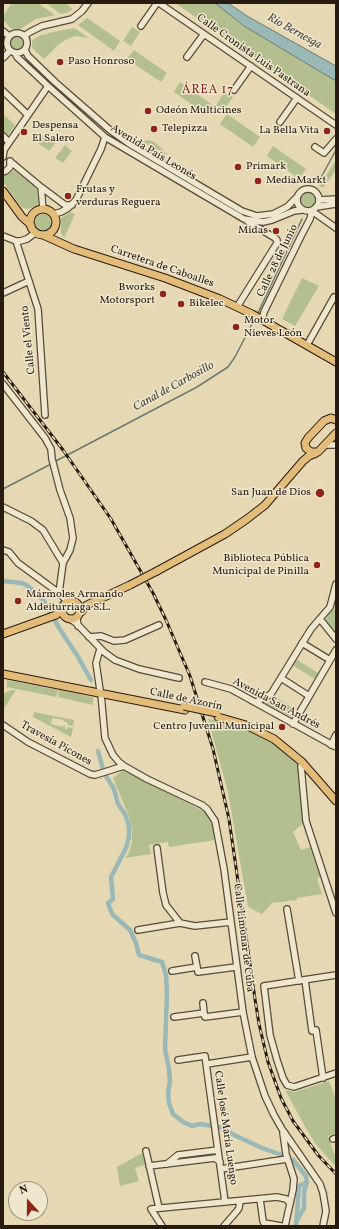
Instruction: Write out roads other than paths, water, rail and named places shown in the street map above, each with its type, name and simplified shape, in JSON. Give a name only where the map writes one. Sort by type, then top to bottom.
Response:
[{"type":"main road","points":[[3,191],[17,211],[31,225],[35,233],[43,235],[49,234],[55,228]]},
{"type":"main road","points":[[17,211],[27,214],[44,210],[54,214],[56,221],[56,235],[62,244]]},
{"type":"main road","points":[[31,225],[31,218],[35,213]]},
{"type":"main road","name":"Carretera de Caboalles","points":[[43,235],[62,244],[195,288],[258,318],[336,362]]},
{"type":"main road","points":[[304,461],[306,448],[305,443],[308,438],[324,421],[334,418]]},
{"type":"main road","points":[[62,611],[74,619],[87,605],[157,571],[225,534],[247,520],[265,505],[309,456],[316,453],[335,434]]},
{"type":"main road","points":[[306,448],[309,451],[316,453]]},
{"type":"main road","points":[[3,634],[62,611],[73,601],[87,605]]},
{"type":"main road","points":[[77,602],[80,606],[80,614]]},
{"type":"main road","name":"Calle de Azorín","points":[[3,670],[101,692]]},
{"type":"main road","name":"Calle de Azorín","points":[[3,674],[184,708],[250,723],[264,729],[291,746],[315,770],[336,795]]},
{"type":"main road","name":"Calle de Azorín","points":[[217,715],[259,731],[274,739],[302,762],[336,801]]},
{"type":"street","points":[[12,52],[6,41],[9,36],[16,34],[24,36],[42,26],[72,19],[82,11],[88,3]]},
{"type":"street","points":[[141,26],[158,3]]},
{"type":"street","name":"Calle Cronista Luis Pastrana","points":[[158,3],[336,125]]},
{"type":"street","points":[[3,31],[9,36]]},
{"type":"street","points":[[187,57],[204,34]]},
{"type":"street","points":[[3,58],[12,52],[20,52],[25,50],[27,43],[24,36]]},
{"type":"street","name":"Avenida País Leonés","points":[[25,50],[28,56],[55,82],[110,130],[131,145],[242,211],[257,216],[273,214],[288,207],[296,198]]},
{"type":"street","name":"Avenida País Leonés","points":[[12,52],[106,137],[244,219],[263,222],[294,211],[302,210]]},
{"type":"street","points":[[234,90],[251,66]]},
{"type":"street","points":[[48,86],[9,142],[4,150],[3,157],[8,158],[41,187],[65,205],[72,205]]},
{"type":"street","points":[[3,91],[28,115]]},
{"type":"street","points":[[280,122],[297,98]]},
{"type":"street","points":[[3,136],[9,142]]},
{"type":"street","points":[[54,214],[62,212],[76,200],[106,137]]},
{"type":"street","points":[[315,147],[324,153],[336,139]]},
{"type":"street","points":[[3,172],[9,170],[11,162]]},
{"type":"street","points":[[41,187],[44,210]]},
{"type":"street","points":[[319,200],[315,192],[308,189],[301,192],[296,198],[297,203],[302,210],[305,211],[336,204]]},
{"type":"street","points":[[319,200],[336,199]]},
{"type":"street","points":[[314,209],[319,200]]},
{"type":"street","points":[[314,209],[336,228]]},
{"type":"street","name":"Calle 28 de Junio","points":[[258,318],[264,312],[314,209]]},
{"type":"street","points":[[237,307],[277,243],[275,238],[244,219]]},
{"type":"street","points":[[263,222],[262,227],[264,231]]},
{"type":"street","points":[[3,236],[16,241],[24,240],[35,233]]},
{"type":"street","name":"Calle el Viento","points":[[16,241],[38,309],[46,415]]},
{"type":"street","points":[[3,293],[29,281]]},
{"type":"street","points":[[307,345],[335,298]]},
{"type":"street","points":[[3,384],[45,438],[51,449],[60,490],[70,518],[73,538],[70,550],[63,564],[59,593],[62,611],[100,649],[115,660],[139,669],[179,678]]},
{"type":"street","points":[[325,445],[336,444],[334,440],[335,434]]},
{"type":"street","points":[[3,507],[31,521],[43,530],[63,564]]},
{"type":"street","points":[[3,550],[9,552],[18,563],[59,593]]},
{"type":"street","points":[[256,702],[271,694],[302,643],[330,607],[336,584]]},
{"type":"street","points":[[330,607],[336,607]]},
{"type":"street","points":[[78,626],[77,619],[80,614]]},
{"type":"street","points":[[320,619],[335,635]]},
{"type":"street","points":[[88,637],[101,636],[114,641],[125,640],[159,625]]},
{"type":"street","points":[[302,643],[330,660]]},
{"type":"street","name":"Calle Limonar de Cuba","points":[[100,649],[96,663],[101,692],[105,738],[113,754],[124,766],[147,779],[202,805],[212,814],[218,829],[236,967],[252,1057],[266,1096],[282,1129],[314,1174],[323,1193],[326,1211],[323,1226]]},
{"type":"street","points":[[293,724],[336,650]]},
{"type":"street","points":[[281,678],[309,696]]},
{"type":"street","name":"Avenida San Andrés","points":[[205,682],[231,689],[334,746]]},
{"type":"street","name":"Travesía Picones","points":[[3,725],[28,742],[90,774],[95,775],[124,766]]},
{"type":"street","points":[[334,746],[336,735]]},
{"type":"street","points":[[302,762],[301,766],[306,821],[334,902],[336,913]]},
{"type":"street","points":[[157,848],[166,905],[180,923]]},
{"type":"street","points":[[288,909],[312,1030],[316,1030],[323,1078]]},
{"type":"street","points":[[138,930],[180,923],[195,926],[231,922]]},
{"type":"street","points":[[195,956],[198,972],[236,967]]},
{"type":"street","points":[[172,971],[197,967]]},
{"type":"street","points":[[336,975],[264,986],[270,1035],[285,1082],[294,1087],[336,1073]]},
{"type":"street","points":[[203,1003],[205,1018],[243,1012]]},
{"type":"street","points":[[174,1017],[204,1013]]},
{"type":"street","name":"Calle José María Luengo","points":[[178,1060],[205,1056],[225,1202]]},
{"type":"street","points":[[207,1064],[252,1057]]},
{"type":"street","points":[[282,1129],[287,1157],[294,1179],[285,1226]]},
{"type":"street","points":[[166,1164],[178,1155],[218,1150]]},
{"type":"street","points":[[146,1151],[159,1208]]},
{"type":"street","points":[[221,1169],[287,1157],[292,1151],[299,1154]]},
{"type":"street","points":[[149,1166],[214,1158],[220,1162]]},
{"type":"street","points":[[162,1226],[151,1209],[281,1197],[290,1202]]},
{"type":"street","points":[[260,1199],[263,1221],[267,1224],[281,1226]]},
{"type":"street","points":[[224,1226],[239,1208],[240,1201]]},
{"type":"water","points":[[215,3],[228,3],[247,16],[336,66],[336,81],[244,26]]},
{"type":"waterway","name":"Canal de Carbosillo","points":[[318,183],[336,150]]},
{"type":"waterway","name":"Canal de Carbosillo","points":[[257,315],[302,219]]},
{"type":"waterway","name":"Canal de Carbosillo","points":[[54,462],[197,387],[228,367],[235,357],[255,318]]},
{"type":"waterway","name":"Canal de Carbosillo","points":[[3,489],[51,464]]},
{"type":"waterway","points":[[3,581],[22,583],[28,586],[43,600],[91,680]]},
{"type":"waterway","points":[[98,751],[103,769]]},
{"type":"waterway","points":[[106,776],[114,789],[118,804],[125,814],[129,826],[129,837],[126,848],[111,877],[113,899],[108,903],[112,914],[130,930],[136,943],[139,955],[162,962],[166,975],[167,993],[165,1049],[170,1082],[168,1092],[169,1103],[173,1114],[183,1122],[192,1126],[200,1124],[224,1128],[232,1134],[262,1148],[282,1155]]},
{"type":"waterway","points":[[293,1160],[306,1176],[307,1182],[299,1186],[296,1226]]},
{"type":"waterway","points":[[297,1220],[304,1208],[304,1192],[307,1182]]},
{"type":"railway","points":[[3,372],[63,450],[111,519],[153,593],[190,676],[213,749],[229,819],[259,1024],[268,1062],[281,1098],[293,1121],[318,1155],[336,1174]]},
{"type":"place","name":"Paso Honroso","points":[[60,62]]},
{"type":"place","name":"Odeón Multicines","points":[[148,111]]},
{"type":"place","name":"Telepizza","points":[[154,129]]},
{"type":"place","name":"La Bella Vita","points":[[327,131]]},
{"type":"place","name":"Despensa El Salero","points":[[24,132]]},
{"type":"place","name":"Primark","points":[[238,167]]},
{"type":"place","name":"MediaMarkt","points":[[258,181]]},
{"type":"place","name":"Frutas y verduras Reguera","points":[[68,196]]},
{"type":"place","name":"Midas","points":[[276,231]]},
{"type":"place","name":"Bworks Motorsport","points":[[163,294]]},
{"type":"place","name":"Bikelec","points":[[181,304]]},
{"type":"place","name":"Motor Nieves León","points":[[236,327]]},
{"type":"place","name":"San Juan de Dios","points":[[320,493]]},
{"type":"place","name":"Biblioteca Pública Municipal de Pinilla","points":[[317,565]]},
{"type":"place","name":"Mármoles Armando Aldeiturriaga S.L.","points":[[18,601]]},
{"type":"place","name":"Centro Juvenil Municipal","points":[[282,727]]},
{"type":"district","name":"ÁREA 17","points":[[208,91]]},
{"type":"water label","name":"Río Bernesga","points":[[294,32]]}]
